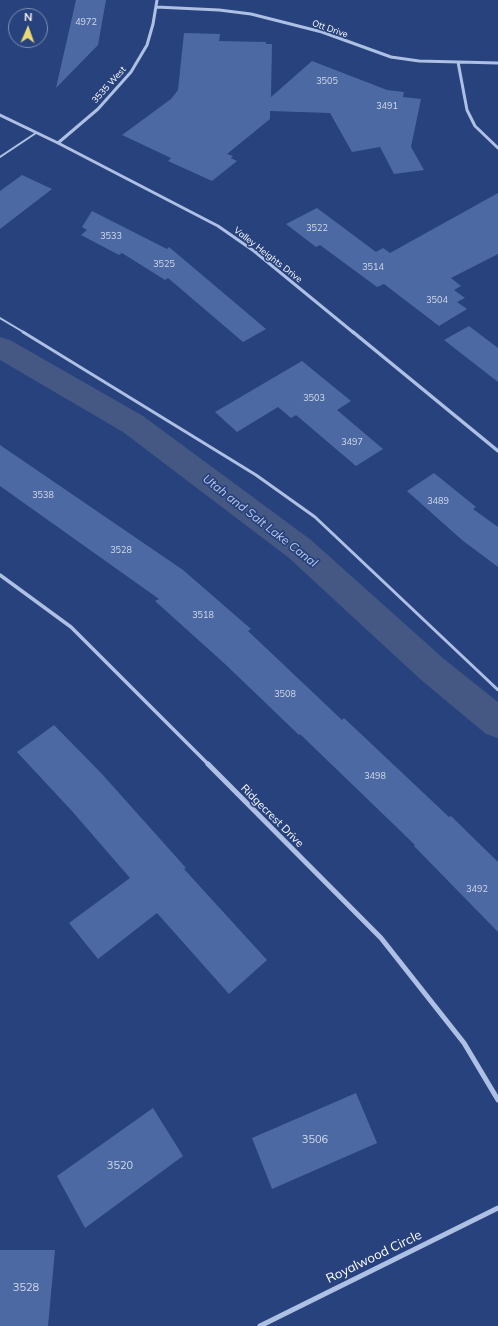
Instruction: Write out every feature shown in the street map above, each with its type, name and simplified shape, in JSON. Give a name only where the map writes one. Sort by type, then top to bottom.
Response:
[{"type":"street","name":"3535 West","points":[[58,143],[98,109],[132,72],[147,45],[157,0]]},
{"type":"street","name":"Ott Drive","points":[[156,7],[219,10],[251,14],[322,32],[368,50],[391,57],[419,61],[498,63]]},
{"type":"street","points":[[458,62],[467,110],[475,126],[498,148]]},
{"type":"street","name":"Valley Heights Drive","points":[[0,116],[58,143],[218,226],[236,238],[498,451]]},
{"type":"street","name":"Ridgecrest Drive","points":[[0,575],[71,627],[381,938],[464,1043],[498,1100]]},
{"type":"street","name":"Royalwood Circle","points":[[260,1326],[498,1208]]},
{"type":"lane","points":[[0,157],[36,133]]},
{"type":"lane","points":[[0,318],[256,475],[315,517],[498,690]]},
{"type":"building","points":[[76,0],[106,0],[98,45],[56,88]]},
{"type":"building","points":[[184,33],[220,34],[219,41],[266,42],[266,44],[272,44],[271,97],[312,61],[387,90],[404,92],[403,97],[421,99],[411,147],[424,170],[394,174],[380,147],[352,152],[330,113],[270,111],[270,119],[227,154],[233,156],[231,158],[237,161],[212,181],[168,161],[171,158],[122,135],[171,99],[178,90]]},
{"type":"building","points":[[22,175],[52,189],[0,229],[0,191]]},
{"type":"building","points":[[498,193],[498,254],[451,278],[461,286],[454,290],[465,298],[457,302],[467,309],[439,326],[384,284],[377,287],[320,245],[316,247],[286,224],[317,208],[376,252],[383,248],[390,253]]},
{"type":"building","points":[[92,211],[167,249],[169,247],[266,329],[243,342],[168,278],[165,280],[122,253],[119,255],[81,235],[87,230],[82,227]]},
{"type":"building","points":[[469,326],[498,348],[498,382],[444,340]]},
{"type":"building","points":[[302,361],[351,401],[337,410],[383,449],[356,466],[296,415],[291,418],[278,407],[237,432],[215,412]]},
{"type":"building","points":[[0,445],[183,570],[251,629],[248,631],[342,720],[344,718],[449,817],[451,816],[498,862],[498,932],[414,846],[415,845],[300,734],[299,735],[225,664],[155,601],[159,599],[0,486]]},
{"type":"building","points":[[434,473],[476,507],[473,509],[498,527],[498,567],[462,540],[407,491]]},
{"type":"building","points":[[54,725],[102,774],[186,868],[184,869],[267,960],[229,994],[157,913],[98,959],[69,923],[130,878],[71,810],[17,752]]},
{"type":"building","points":[[356,1093],[377,1143],[272,1189],[252,1138]]},
{"type":"building","points":[[153,1108],[183,1156],[85,1228],[57,1176]]},
{"type":"building","points":[[0,1250],[55,1250],[48,1326],[0,1326]]},
{"type":"waterway","name":"Utah and Salt Lake Canal","points":[[0,347],[133,424],[300,549],[432,669],[498,723]]}]
